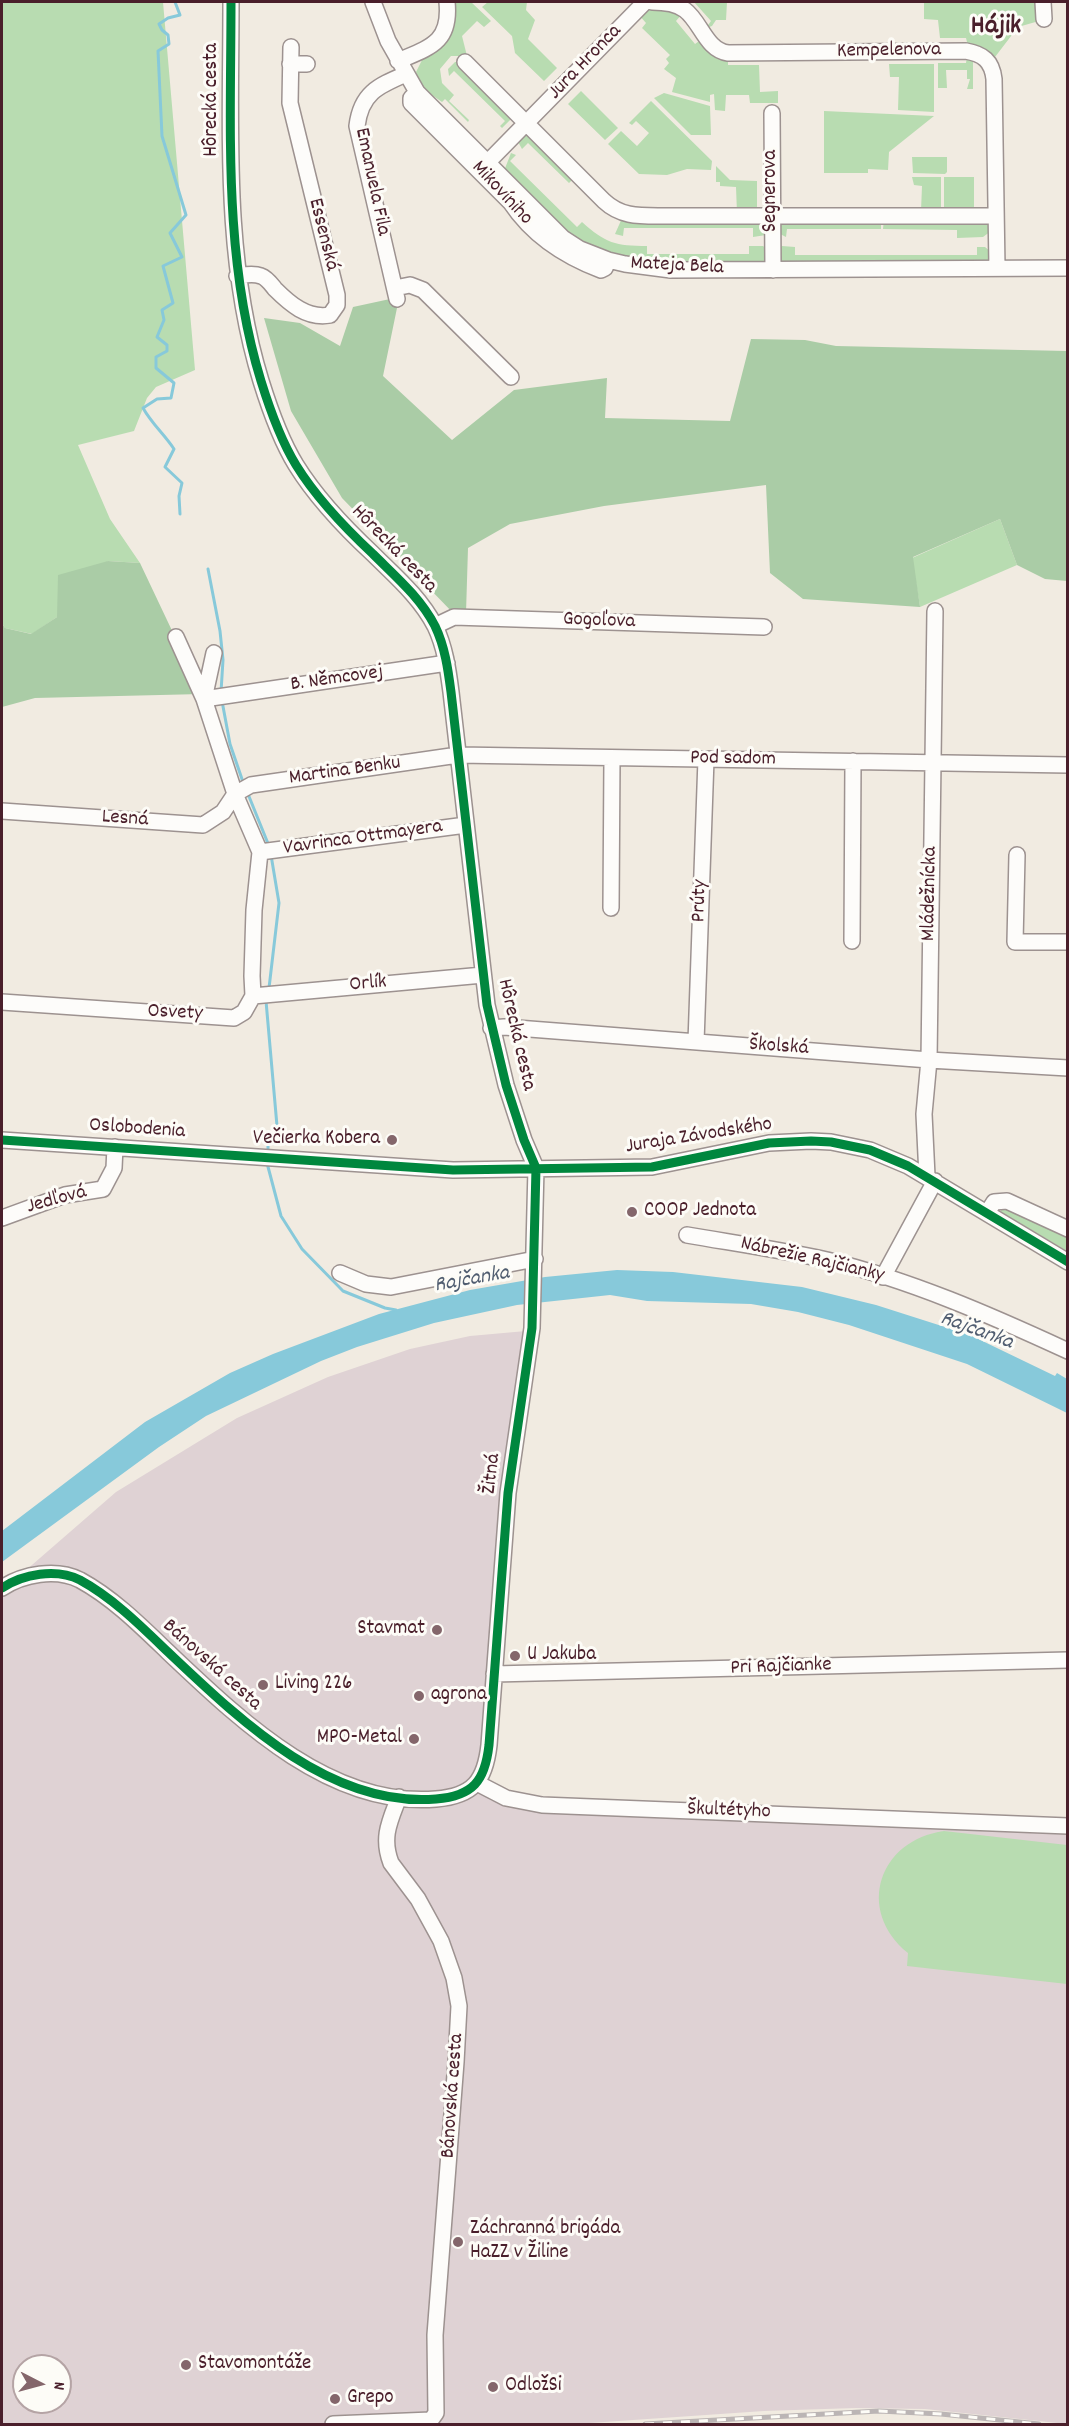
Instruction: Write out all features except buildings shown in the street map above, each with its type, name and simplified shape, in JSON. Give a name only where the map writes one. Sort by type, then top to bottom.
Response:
[{"type":"street","name":"Hôrecká cesta","points":[[231,2],[231,192],[237,276],[246,325],[267,402],[279,434],[296,464],[321,500],[348,531],[413,593],[435,626],[442,643],[447,663],[491,1028],[506,1085],[536,1168]]},
{"type":"street","name":"Mateja Bela","points":[[373,2],[388,40],[417,92],[487,162],[504,188],[563,238],[580,249],[608,260],[671,270],[1068,268]]},
{"type":"street","name":"Emanuela Fila","points":[[447,2],[446,28],[437,42],[367,97],[361,106],[357,126],[396,293],[410,285],[423,290],[511,377]]},
{"type":"street","name":"Jura Hronca","points":[[487,162],[645,2]]},
{"type":"street","name":"Kempelenova","points":[[652,2],[674,5],[685,10],[717,50],[728,53],[956,51],[978,53],[986,58],[993,68],[994,79],[997,268]]},
{"type":"street","points":[[1043,2],[1044,19]]},
{"type":"street","points":[[382,84],[389,62],[388,40]]},
{"type":"street","name":"Essenská","points":[[237,276],[261,275],[290,304],[308,312],[323,316],[330,315],[336,305],[337,295],[290,103],[291,47]]},
{"type":"street","points":[[465,62],[615,210],[635,216],[995,216]]},
{"type":"street","points":[[290,64],[307,64]]},
{"type":"street","name":"Mikovíniho","points":[[417,92],[411,98],[411,103],[504,188]]},
{"type":"street","name":"Segnerova","points":[[772,113],[773,270]]},
{"type":"street","name":"Mládežnícka","points":[[931,1179],[924,1114],[929,1060],[935,611]]},
{"type":"street","name":"Gogoľova","points":[[435,626],[454,617],[764,627]]},
{"type":"street","points":[[176,637],[216,697]]},
{"type":"street","points":[[214,653],[216,697],[242,789],[267,852],[254,910],[252,976],[263,995]]},
{"type":"street","name":"B. Němcovej","points":[[216,697],[447,663]]},
{"type":"street","name":"Pod sadom","points":[[458,755],[1068,765]]},
{"type":"street","name":"Martina Benku","points":[[242,789],[458,755]]},
{"type":"street","points":[[611,908],[612,758]]},
{"type":"street","name":"Prúty","points":[[696,1042],[706,759]]},
{"type":"street","points":[[852,941],[853,761]]},
{"type":"street","name":"Lesná","points":[[2,811],[203,825],[223,812],[242,789]]},
{"type":"street","name":"Vavrinca Ottmayera","points":[[267,852],[466,825]]},
{"type":"street","points":[[1017,855],[1015,942],[1068,942]]},
{"type":"street","name":"Orlík","points":[[263,995],[483,975]]},
{"type":"street","name":"Osvety","points":[[2,1002],[234,1017],[244,1012],[263,995]]},
{"type":"street","name":"Školská","points":[[491,1028],[504,1027],[929,1060],[1068,1068]]},
{"type":"street","name":"Oslobodenia","points":[[2,1140],[267,1158]]},
{"type":"street","name":"Juraja Závodského","points":[[267,1158],[453,1170],[652,1167],[747,1146],[811,1141],[850,1145],[870,1150],[931,1179],[1068,1262]]},
{"type":"street","name":"Jedľová","points":[[2,1218],[65,1195],[104,1189],[114,1168],[115,1146]]},
{"type":"street","name":"Žitná","points":[[477,1783],[483,1774],[488,1758],[508,1493],[533,1317],[536,1168]]},
{"type":"street","points":[[884,1277],[931,1179]]},
{"type":"street","points":[[987,1213],[994,1202],[1007,1200],[1068,1229]]},
{"type":"street","name":"Nábrežie Rajčianky","points":[[687,1234],[827,1260],[884,1277],[990,1315],[1068,1351]]},
{"type":"street","points":[[340,1273],[366,1284],[391,1287],[535,1264]]},
{"type":"street","name":"Bánovská cesta","points":[[2,1588],[34,1575],[63,1575],[80,1580],[130,1617],[228,1708],[286,1753],[332,1779],[358,1788],[399,1797],[385,1833],[387,1853],[391,1863],[424,1909],[441,1941],[454,1978],[459,2006],[435,2335],[436,2413],[431,2420],[333,2424]]},
{"type":"street","name":"Pri Rajčianke","points":[[494,1674],[1068,1660]]},
{"type":"street","points":[[399,1797],[424,1800],[454,1796],[463,1793],[477,1783]]},
{"type":"street","name":"Škultétyho","points":[[477,1783],[506,1797],[542,1805],[1068,1826]]},
{"type":"shaded area","points":[[526,1331],[483,1745],[476,1770],[469,1779],[490,1800],[527,1811],[1067,1822],[1067,2424],[925,2409],[856,2408],[764,2411],[575,2424],[2,2424],[2,1591],[116,1492],[237,1418],[328,1377],[410,1349],[470,1336]]},
{"type":"green space","points":[[2,2],[163,2],[195,370],[156,387],[147,398],[134,431],[78,445],[110,519],[140,563],[108,561],[57,617],[32,634],[5,628],[2,623]]},
{"type":"green space","points":[[451,2],[471,2],[491,21],[484,27],[477,21],[462,36],[468,60],[460,56],[451,56],[440,69],[442,83],[454,95],[449,101],[469,120],[468,122],[445,99],[442,102],[422,88],[416,72],[422,60],[437,48]]},
{"type":"green space","points":[[488,2],[527,2],[526,10],[535,20],[528,39],[557,68],[544,81],[515,53],[512,36],[482,7]]},
{"type":"green space","points":[[694,2],[727,2],[726,20],[716,20],[712,26],[706,28],[711,21]]},
{"type":"green space","points":[[924,2],[1035,2],[1039,7],[1039,21],[1018,27],[995,57],[980,46],[968,46],[966,38],[940,38],[938,20],[924,19]]},
{"type":"green space","points":[[651,7],[682,14],[676,21],[695,44],[702,39],[728,58],[728,65],[759,65],[760,92],[778,91],[778,103],[750,103],[749,95],[726,95],[725,111],[715,110],[714,94],[710,95],[710,102],[672,92],[676,78],[664,69],[669,63],[666,59],[670,55],[642,28],[646,23],[639,15]]},
{"type":"green space","points":[[967,56],[973,57],[973,89],[967,89],[970,79],[967,79],[967,70],[946,70],[947,88],[938,88],[938,63],[966,63]]},
{"type":"green space","points":[[455,62],[459,62],[513,117],[502,128],[500,126],[505,121],[454,71],[449,76],[448,69]]},
{"type":"green space","points":[[889,64],[934,64],[934,112],[898,110],[899,77],[890,77]]},
{"type":"green space","points":[[581,91],[618,128],[605,140],[568,104]]},
{"type":"green space","points":[[664,93],[710,106],[711,135],[691,135],[654,98]]},
{"type":"green space","points":[[651,101],[712,161],[711,170],[687,169],[667,175],[639,174],[608,144],[621,131],[637,146],[649,133],[636,121],[632,125],[629,123]]},
{"type":"green space","points":[[824,111],[934,116],[889,152],[888,170],[868,169],[868,173],[824,173]]},
{"type":"green space","points":[[528,132],[576,176],[569,183],[528,143],[522,149],[517,140]]},
{"type":"green space","points":[[511,153],[516,155],[510,161],[577,227],[582,222],[604,239],[619,244],[647,246],[647,254],[749,254],[749,246],[763,246],[767,249],[768,259],[765,262],[740,263],[661,262],[610,253],[586,244],[565,230],[504,171]]},
{"type":"green space","points":[[912,157],[947,157],[947,172],[945,174],[913,173]]},
{"type":"green space","points":[[716,166],[730,180],[757,181],[757,214],[737,213],[736,187],[720,186],[720,182],[716,182]]},
{"type":"green space","points":[[912,177],[941,177],[941,211],[921,211],[922,186],[914,185]]},
{"type":"green space","points":[[944,177],[974,177],[974,211],[944,211]]},
{"type":"green space","points":[[623,216],[766,222],[766,235],[753,237],[753,228],[624,228],[623,236],[615,234]]},
{"type":"green space","points":[[881,219],[881,229],[787,229],[786,237],[778,233],[780,221]]},
{"type":"green space","points":[[884,219],[987,222],[991,231],[983,237],[957,238],[957,230],[883,229]]},
{"type":"green space","points":[[782,246],[795,247],[795,255],[977,255],[977,247],[985,247],[991,252],[991,259],[985,262],[783,263],[780,261],[778,249]]},
{"type":"green space","points":[[390,299],[397,308],[383,376],[452,440],[514,390],[607,378],[605,418],[730,421],[751,339],[805,340],[836,346],[1067,351],[1067,581],[1045,579],[1017,565],[1000,519],[913,557],[920,607],[803,599],[770,573],[766,485],[604,506],[510,524],[468,548],[466,613],[455,615],[342,498],[291,411],[264,318],[300,323],[340,346],[353,307]]},
{"type":"green space","points":[[1000,519],[1017,565],[920,607],[912,558]]},
{"type":"green space","points":[[108,561],[140,563],[202,694],[35,698],[2,707],[2,623],[5,628],[31,634],[57,617],[58,575]]},
{"type":"green space","points":[[1001,1206],[1067,1235],[1067,1251],[1001,1212]]},
{"type":"green space","points":[[944,1831],[1067,1845],[1067,1984],[907,1966],[908,1953],[892,1936],[882,1917],[879,1898],[882,1879],[890,1862],[903,1848],[922,1837]]},
{"type":"water","points":[[617,1270],[673,1272],[802,1287],[876,1305],[970,1335],[1055,1376],[1057,1373],[1067,1379],[1067,1413],[967,1364],[849,1325],[798,1312],[751,1304],[647,1301],[610,1295],[517,1305],[434,1323],[357,1347],[321,1361],[206,1416],[159,1447],[2,1562],[2,1531],[145,1422],[230,1373],[273,1354],[379,1314],[470,1290],[545,1277]]},
{"type":"waterway","points":[[175,2],[180,15],[168,18],[159,24],[168,35],[169,44],[158,51],[162,136],[186,215],[170,233],[182,257],[163,266],[173,303],[162,310],[164,320],[157,337],[167,345],[167,351],[156,357],[156,368],[174,383],[171,398],[157,399],[143,408],[174,449],[165,467],[182,483],[179,496],[180,514]]},
{"type":"waterway","points":[[208,569],[220,631],[223,660],[221,692]]},
{"type":"waterway","points":[[222,701],[230,744],[244,785]]},
{"type":"waterway","points":[[248,794],[269,846]]},
{"type":"waterway","points":[[269,988],[279,903],[271,855]]},
{"type":"waterway","points":[[266,1001],[277,1126],[268,1146],[268,1154]]},
{"type":"waterway","points":[[267,1163],[281,1216],[302,1249],[343,1291],[385,1308],[396,1310]]},
{"type":"railway","points":[[645,2424],[879,2411],[941,2414],[1039,2424]]},
{"type":"cycle path","points":[[2,1588],[20,1579],[40,1574],[61,1574],[80,1580],[104,1595],[126,1613],[256,1730],[289,1754],[323,1774],[359,1789],[397,1798],[449,1797],[468,1790],[475,1784],[484,1768],[489,1745],[508,1493],[532,1328],[536,1168],[506,1085],[487,1005],[451,692],[441,642],[429,615],[415,596],[331,512],[296,465],[285,445],[261,381],[240,288],[235,241],[230,145],[231,2]]},
{"type":"cycle path","points":[[2,1140],[453,1170],[652,1167],[769,1143],[831,1142],[870,1150],[908,1166],[1068,1262]]},
{"type":"place","name":"Večierka Kobera","points":[[392,1140]]},
{"type":"place","name":"COOP Jednota","points":[[632,1212]]},
{"type":"place","name":"Stavmat","points":[[437,1630]]},
{"type":"place","name":"U Jakuba","points":[[515,1656]]},
{"type":"place","name":"Living 226","points":[[263,1685]]},
{"type":"place","name":"agrona","points":[[419,1696]]},
{"type":"place","name":"MPO-Metal","points":[[414,1739]]},
{"type":"place","name":"Záchranná brigáda HaZZ v Žiline","points":[[458,2242]]},
{"type":"place","name":"Stavomontáže","points":[[186,2365]]},
{"type":"place","name":"OdložSi","points":[[493,2387]]},
{"type":"place","name":"Grepo","points":[[335,2399]]},
{"type":"district","name":"Hájik","points":[[996,28]]},
{"type":"water label","name":"Rajčanka","points":[[472,1281]]},
{"type":"water label","name":"Rajčanka","points":[[976,1332]]}]
